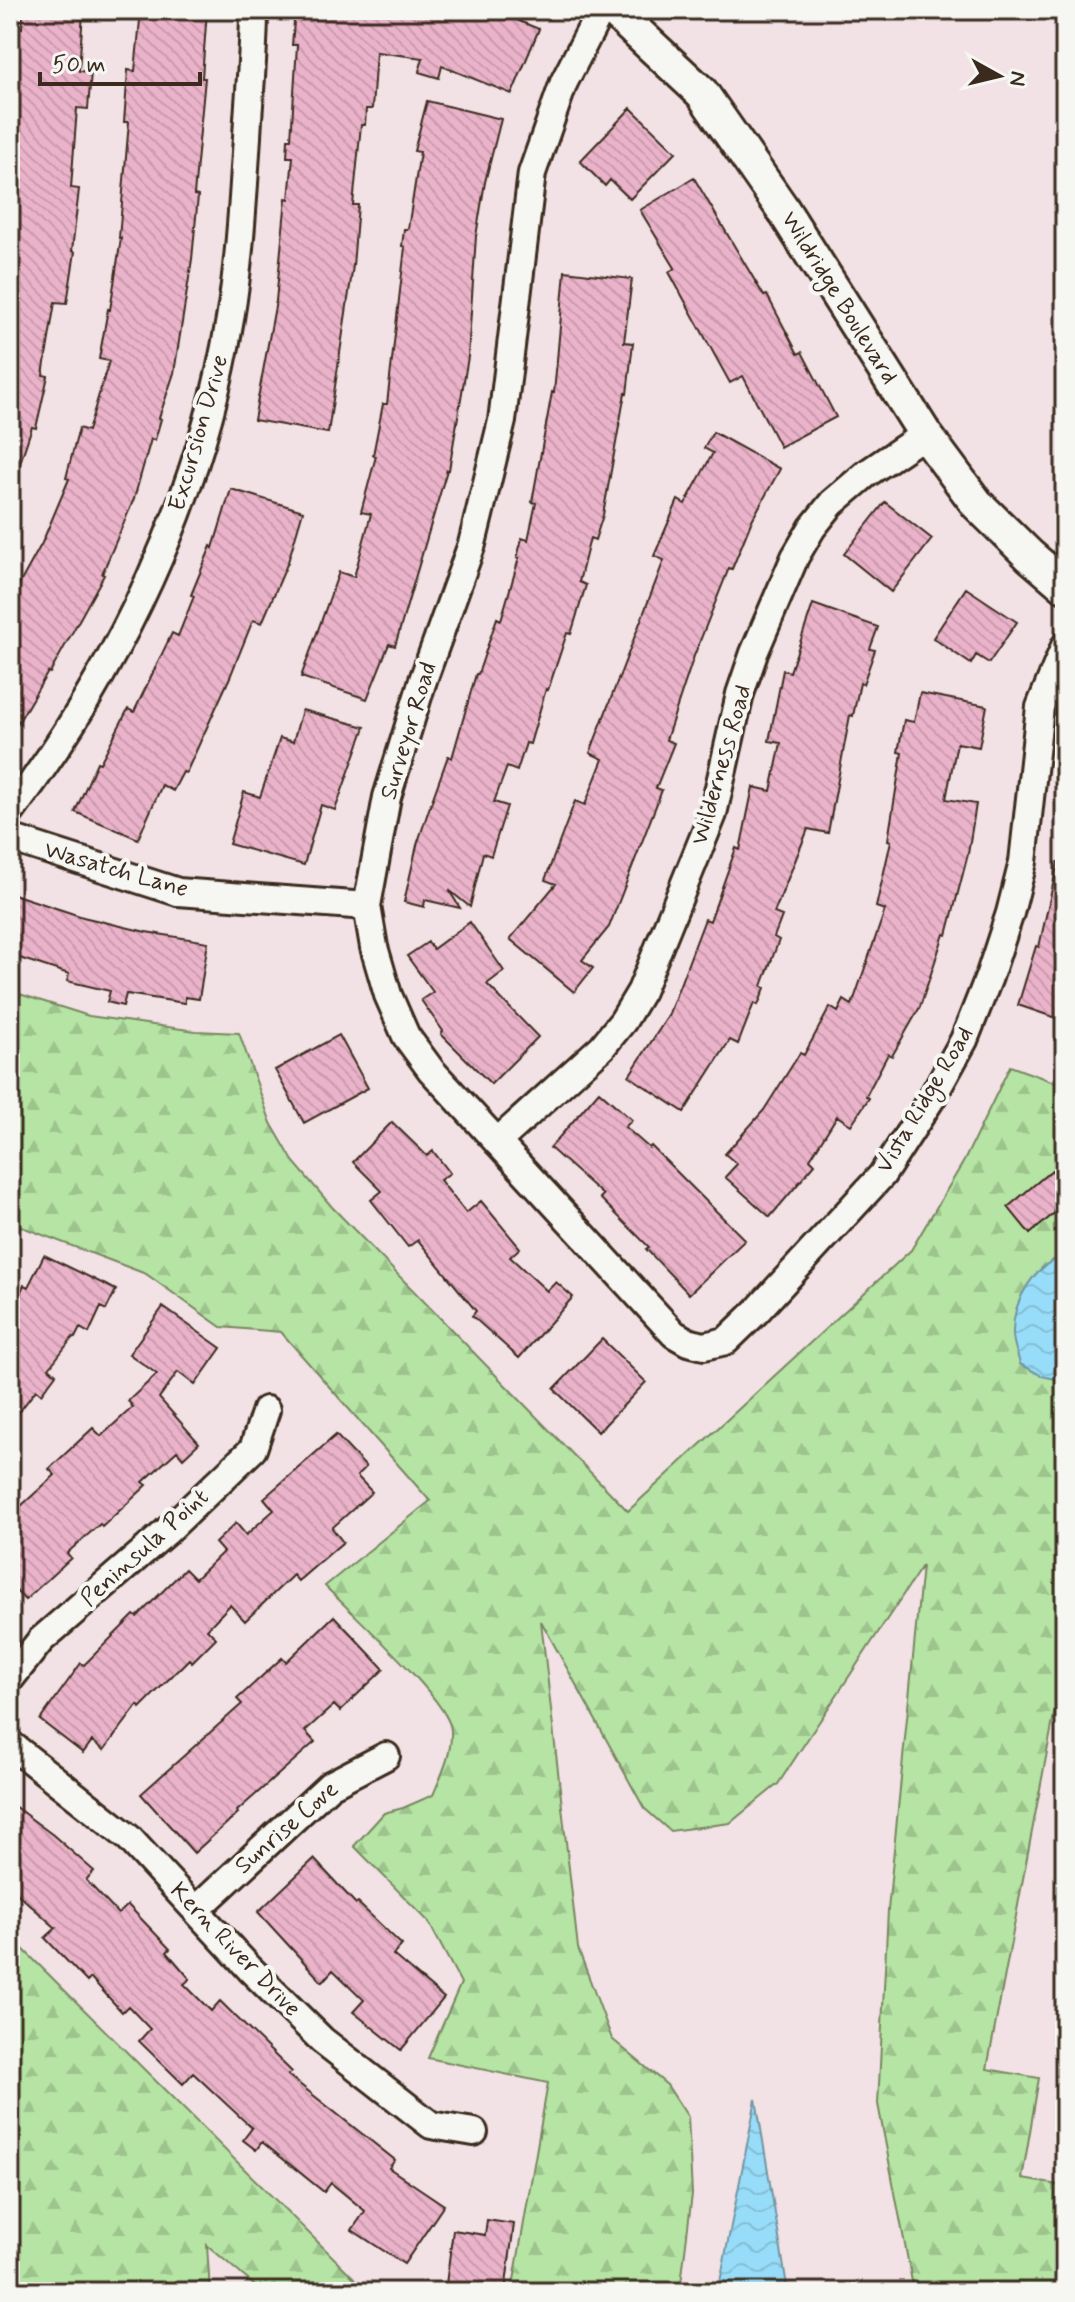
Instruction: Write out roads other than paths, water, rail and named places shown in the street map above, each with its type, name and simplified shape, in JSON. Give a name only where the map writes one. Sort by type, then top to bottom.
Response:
[{"type":"street","name":"Excursion Drive","points":[[10,813],[47,765],[84,703],[147,583],[173,521],[205,427],[216,390],[240,251],[254,10]]},
{"type":"street","name":"Surveyor Road","points":[[601,10],[564,82],[532,173],[502,421],[472,544],[423,680],[387,797],[367,906],[374,947],[388,995],[406,1036],[431,1070],[674,1334],[704,1346]]},
{"type":"street","name":"Wildridge Boulevard","points":[[613,10],[702,93],[782,208],[925,434],[977,504],[1065,586]]},
{"type":"street","name":"Wilderness Road","points":[[497,1142],[602,1047],[641,991],[713,814],[740,694],[754,653],[806,538],[832,503],[866,474],[925,434]]},
{"type":"street","name":"Vista Ridge Road","points":[[704,1346],[726,1341],[882,1175],[933,1096],[964,1040],[1010,913],[1023,862],[1040,707],[1065,646]]},
{"type":"street","name":"Wasatch Lane","points":[[10,838],[178,892],[367,906]]},
{"type":"street","name":"Peninsula Point","points":[[10,1679],[41,1640],[166,1532],[253,1449],[266,1410]]},
{"type":"street","name":"Kern River Drive","points":[[10,1744],[129,1838],[250,1969],[322,2040],[431,2125],[474,2132]]},
{"type":"street","name":"Sunrise Cove","points":[[196,1910],[330,1785],[386,1756]]},
{"type":"water","points":[[1065,1255],[1065,1381],[1042,1376],[1020,1364],[1013,1334],[1016,1309],[1027,1286],[1044,1267]]},
{"type":"water","points":[[756,2099],[788,2292],[718,2292]]}]
